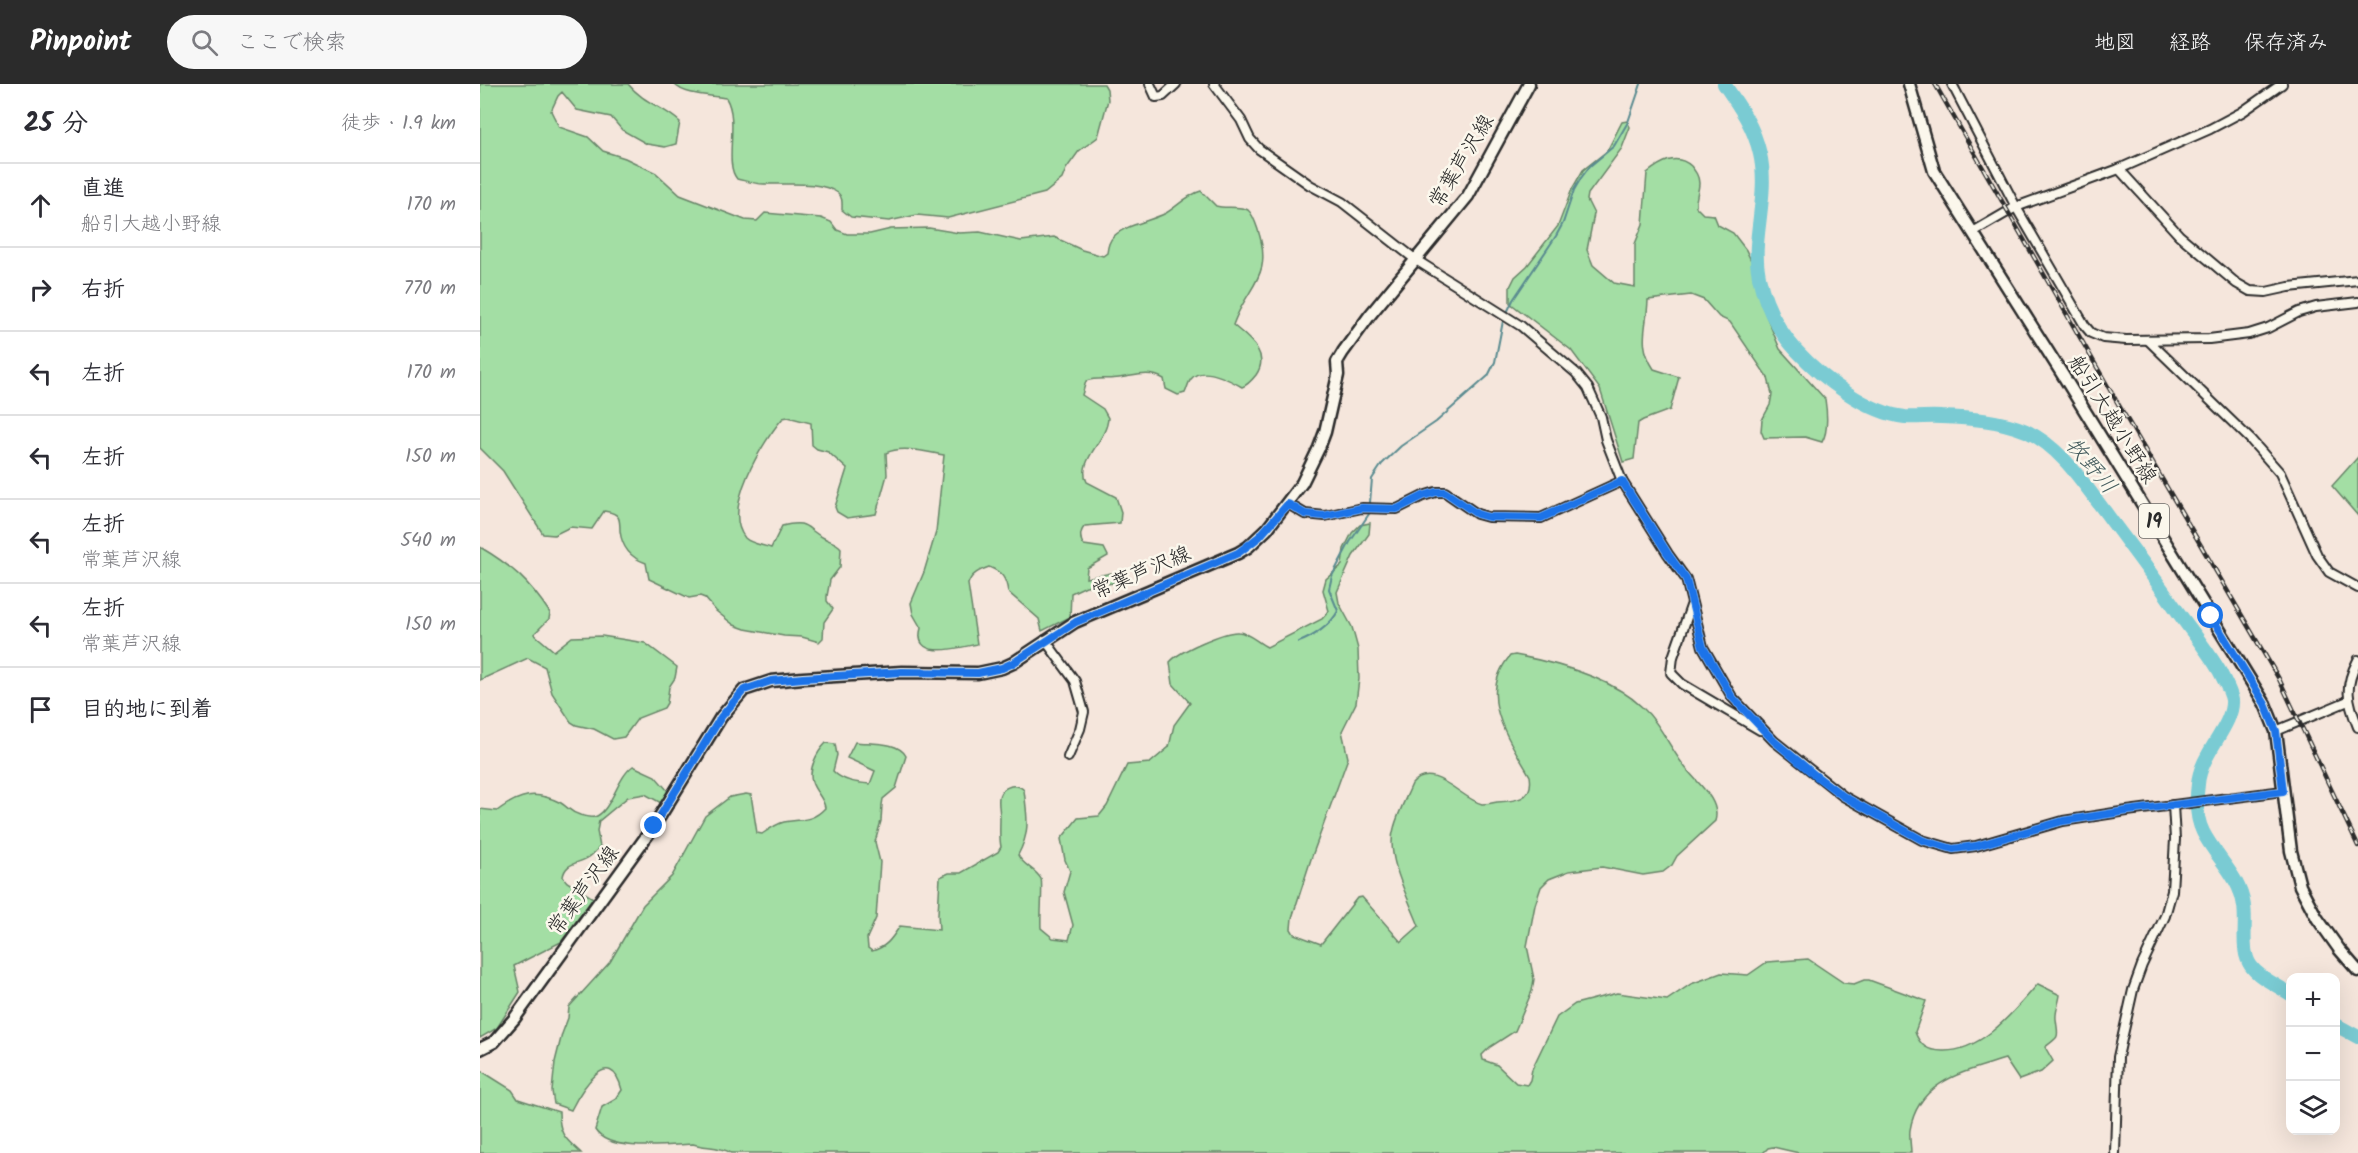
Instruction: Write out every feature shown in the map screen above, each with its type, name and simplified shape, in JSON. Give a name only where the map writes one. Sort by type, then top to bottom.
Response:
[{"type":"main road","name":"常葉芦沢線","points":[[480,1049],[494,1042],[514,1019],[654,826],[721,717],[744,690],[771,681],[803,678],[902,672],[989,671],[1013,663],[1045,640],[1098,612],[1238,553],[1259,537],[1288,504],[1302,483],[1319,448],[1338,375],[1337,362],[1342,352],[1468,196],[1529,84]]},
{"type":"main road","name":"船引大越小野線","points":[[1908,84],[1934,171],[2265,704],[2276,731],[2291,851],[2300,886],[2317,918],[2338,949],[2358,971]]},
{"type":"street","points":[[1150,84],[1156,97],[1163,96],[1176,84]]},
{"type":"street","points":[[1214,84],[1259,149],[1310,185],[1342,202],[1416,260],[1521,326],[1576,373],[1588,388],[1601,417],[1616,470],[1686,579],[1703,647],[1732,697],[1769,736],[1843,796],[1922,840],[1953,849],[1976,846],[2063,821],[2283,791]]},
{"type":"street","points":[[1952,84],[2016,207],[2091,333],[2103,338],[2210,339],[2249,334],[2316,307],[2358,302]]},
{"type":"street","points":[[1973,232],[2016,207],[2119,169],[2210,129],[2242,112],[2282,84]]},
{"type":"street","points":[[2119,169],[2178,235],[2236,283],[2250,291],[2266,292],[2289,287],[2358,280]]},
{"type":"street","points":[[2148,340],[2250,439],[2280,474],[2317,555],[2329,572],[2358,588]]},
{"type":"street","points":[[1288,504],[1305,514],[1324,516],[1362,508],[1397,509],[1423,496],[1445,492],[1477,514],[1488,517],[1541,518],[1622,481]]},
{"type":"street","points":[[1691,604],[1673,657],[1671,673],[1682,684],[1769,736]]},
{"type":"street","points":[[1045,640],[1075,681],[1084,712],[1080,729],[1068,757]]},
{"type":"street","points":[[2358,660],[2352,672],[2348,701],[2358,727]]},
{"type":"street","points":[[2276,731],[2348,701]]},
{"type":"street","points":[[2115,1153],[2118,1057],[2133,990],[2165,916],[2172,891],[2175,839],[2173,805]]},
{"type":"green space","points":[[480,84],[628,84],[634,91],[680,122],[676,144],[665,147],[647,144],[622,130],[611,117],[577,110],[562,92],[551,111],[559,127],[588,137],[603,151],[625,158],[656,173],[680,195],[745,220],[757,221],[765,213],[821,218],[831,222],[837,230],[847,234],[929,228],[959,233],[980,232],[1021,241],[1054,237],[1082,250],[1103,256],[1107,253],[1111,240],[1119,232],[1166,213],[1201,191],[1216,206],[1248,210],[1257,228],[1262,246],[1261,271],[1233,325],[1256,347],[1261,360],[1260,367],[1256,375],[1242,387],[1216,375],[1202,373],[1196,375],[1190,381],[1185,393],[1178,395],[1166,389],[1164,379],[1153,375],[1142,374],[1086,381],[1082,395],[1103,409],[1108,418],[1103,435],[1086,466],[1087,482],[1116,497],[1121,512],[1120,523],[1085,526],[1082,530],[1081,538],[1084,545],[1104,548],[1108,556],[1087,568],[1086,578],[1111,573],[1114,583],[1086,586],[1071,593],[1070,617],[1042,631],[1039,619],[1008,592],[1005,579],[1000,573],[989,567],[986,568],[974,575],[968,584],[977,644],[949,649],[930,649],[923,645],[920,638],[921,628],[913,614],[911,603],[924,572],[936,532],[944,455],[907,449],[886,453],[887,475],[876,514],[847,518],[837,512],[835,507],[847,469],[828,452],[812,445],[811,423],[788,417],[783,418],[756,458],[741,493],[738,510],[739,525],[745,538],[771,548],[782,526],[791,524],[802,524],[839,546],[841,548],[840,567],[830,580],[827,596],[827,601],[833,609],[824,622],[823,638],[819,642],[802,637],[745,629],[734,625],[716,611],[705,598],[700,596],[689,598],[649,579],[646,563],[632,555],[625,547],[621,537],[619,518],[614,513],[604,511],[592,529],[570,527],[554,535],[543,534],[503,471],[480,448]]},
{"type":"green space","points":[[674,84],[1104,84],[1108,100],[1098,137],[1079,151],[1062,179],[1045,193],[948,218],[917,215],[889,221],[851,217],[842,210],[840,195],[822,186],[761,184],[737,179],[731,163],[732,118],[726,98],[691,93]]},
{"type":"green space","points":[[1627,121],[1630,127],[1622,148],[1588,194],[1587,200],[1594,214],[1587,250],[1593,265],[1614,283],[1635,287],[1635,244],[1643,224],[1647,173],[1674,159],[1691,166],[1699,180],[1696,207],[1703,214],[1714,215],[1718,225],[1733,233],[1746,250],[1755,269],[1760,301],[1780,349],[1825,399],[1827,427],[1822,442],[1805,437],[1764,438],[1761,431],[1762,420],[1770,405],[1772,394],[1768,378],[1730,322],[1719,317],[1704,300],[1691,295],[1648,300],[1644,343],[1649,360],[1654,369],[1679,377],[1670,410],[1638,423],[1634,459],[1623,462],[1600,389],[1571,350],[1510,303],[1510,287],[1515,277],[1527,266],[1558,226],[1572,189],[1583,170],[1607,151],[1622,122]]},
{"type":"green space","points":[[2358,457],[2358,516],[2332,486]]},
{"type":"green space","points":[[1370,523],[1369,534],[1353,556],[1337,592],[1339,603],[1352,627],[1358,649],[1359,679],[1356,703],[1342,731],[1348,758],[1292,918],[1291,929],[1294,934],[1321,944],[1357,898],[1362,897],[1401,942],[1419,926],[1399,878],[1392,839],[1398,817],[1412,784],[1420,778],[1429,776],[1438,778],[1482,804],[1516,800],[1526,795],[1529,790],[1530,776],[1505,732],[1496,702],[1496,686],[1500,671],[1510,656],[1515,655],[1583,673],[1629,696],[1655,721],[1682,763],[1712,800],[1716,814],[1715,821],[1663,872],[1643,875],[1602,867],[1569,871],[1549,879],[1541,887],[1527,946],[1534,979],[1532,991],[1515,1031],[1490,1047],[1482,1055],[1483,1060],[1497,1065],[1516,1083],[1527,1085],[1532,1069],[1557,1017],[1575,1004],[1617,993],[1667,1000],[1691,984],[1721,973],[1748,975],[1767,962],[1808,959],[1844,983],[1854,984],[1869,980],[1926,1001],[1915,1032],[1922,1044],[1938,1051],[1957,1050],[1984,1037],[2008,1017],[2038,984],[2060,995],[2056,1016],[2057,1036],[2045,1047],[2053,1061],[2041,1072],[2019,1080],[2005,1059],[1945,1081],[1933,1089],[1915,1113],[1910,1130],[1911,1153],[1799,1153],[1773,1147],[1763,1153],[731,1153],[722,1149],[693,1144],[626,1145],[602,1137],[595,1130],[602,1107],[616,1099],[622,1090],[617,1077],[610,1070],[603,1070],[588,1082],[571,1110],[554,1104],[552,1091],[555,1062],[569,1007],[610,962],[643,905],[672,876],[705,816],[730,797],[746,794],[751,795],[757,833],[762,834],[784,822],[816,816],[825,808],[812,782],[811,772],[819,751],[826,743],[835,744],[837,755],[833,771],[845,779],[860,783],[870,784],[875,771],[847,758],[855,742],[891,746],[902,751],[906,756],[896,788],[883,799],[881,821],[875,842],[880,862],[876,918],[867,938],[868,948],[872,951],[882,947],[900,926],[939,930],[940,877],[949,873],[961,873],[998,852],[1001,847],[1000,795],[1005,788],[1011,786],[1024,790],[1026,831],[1018,855],[1041,879],[1041,928],[1053,938],[1069,940],[1073,925],[1064,892],[1070,871],[1065,860],[1061,839],[1078,818],[1099,816],[1107,806],[1127,765],[1150,763],[1169,747],[1174,725],[1190,703],[1173,684],[1170,662],[1192,647],[1213,638],[1238,632],[1267,647],[1322,619],[1329,611],[1323,590],[1326,579],[1342,565],[1344,549],[1352,533],[1360,525]]},
{"type":"green space","points":[[480,547],[519,575],[550,613],[549,619],[534,634],[554,651],[572,637],[602,636],[645,643],[677,667],[664,708],[638,718],[624,737],[613,739],[594,729],[571,722],[552,693],[545,667],[528,658],[480,680]]},
{"type":"green space","points":[[633,766],[655,776],[668,791],[661,803],[645,794],[628,797],[599,821],[597,831],[600,847],[590,856],[569,866],[563,877],[567,882],[593,898],[561,942],[514,966],[520,992],[497,1028],[480,1038],[480,809],[497,811],[513,801],[535,795],[561,803],[577,814],[594,817],[605,809],[627,771]]},
{"type":"green space","points":[[480,1070],[512,1090],[518,1099],[559,1112],[560,1126],[564,1136],[581,1153],[480,1153]]},
{"type":"waterway","points":[[1299,642],[1321,630],[1338,611],[1329,589],[1332,576],[1350,542],[1369,514],[1372,479],[1382,464],[1401,446],[1436,422],[1488,376],[1495,362],[1503,321],[1513,300],[1556,236],[1581,178],[1590,166],[1614,146],[1628,122],[1641,84]]},
{"type":"waterway","name":"牧野川","points":[[1724,84],[1750,126],[1762,165],[1763,188],[1757,245],[1758,274],[1766,302],[1773,316],[1797,351],[1832,383],[1876,409],[1905,417],[1952,417],[1995,422],[2026,431],[2050,446],[2089,490],[2215,664],[2230,693],[2231,710],[2200,773],[2197,796],[2199,821],[2208,841],[2233,876],[2242,895],[2246,953],[2251,966],[2259,975],[2286,992]]},
{"type":"waterway","name":"牧野川","points":[[2340,1027],[2358,1037]]},
{"type":"railway","points":[[1935,84],[2279,679],[2358,846]]},
{"type":"route","points":[[654,826],[721,717],[744,690],[771,681],[927,671],[978,673],[1002,668],[1076,622],[1238,553],[1259,537],[1288,504],[1315,517],[1362,508],[1397,509],[1423,496],[1445,492],[1477,514],[1488,517],[1541,518],[1622,481],[1686,579],[1703,647],[1732,697],[1774,741],[1843,796],[1922,840],[1953,849],[1976,846],[2063,821],[2283,791],[2276,731],[2265,704],[2211,616]]}]
